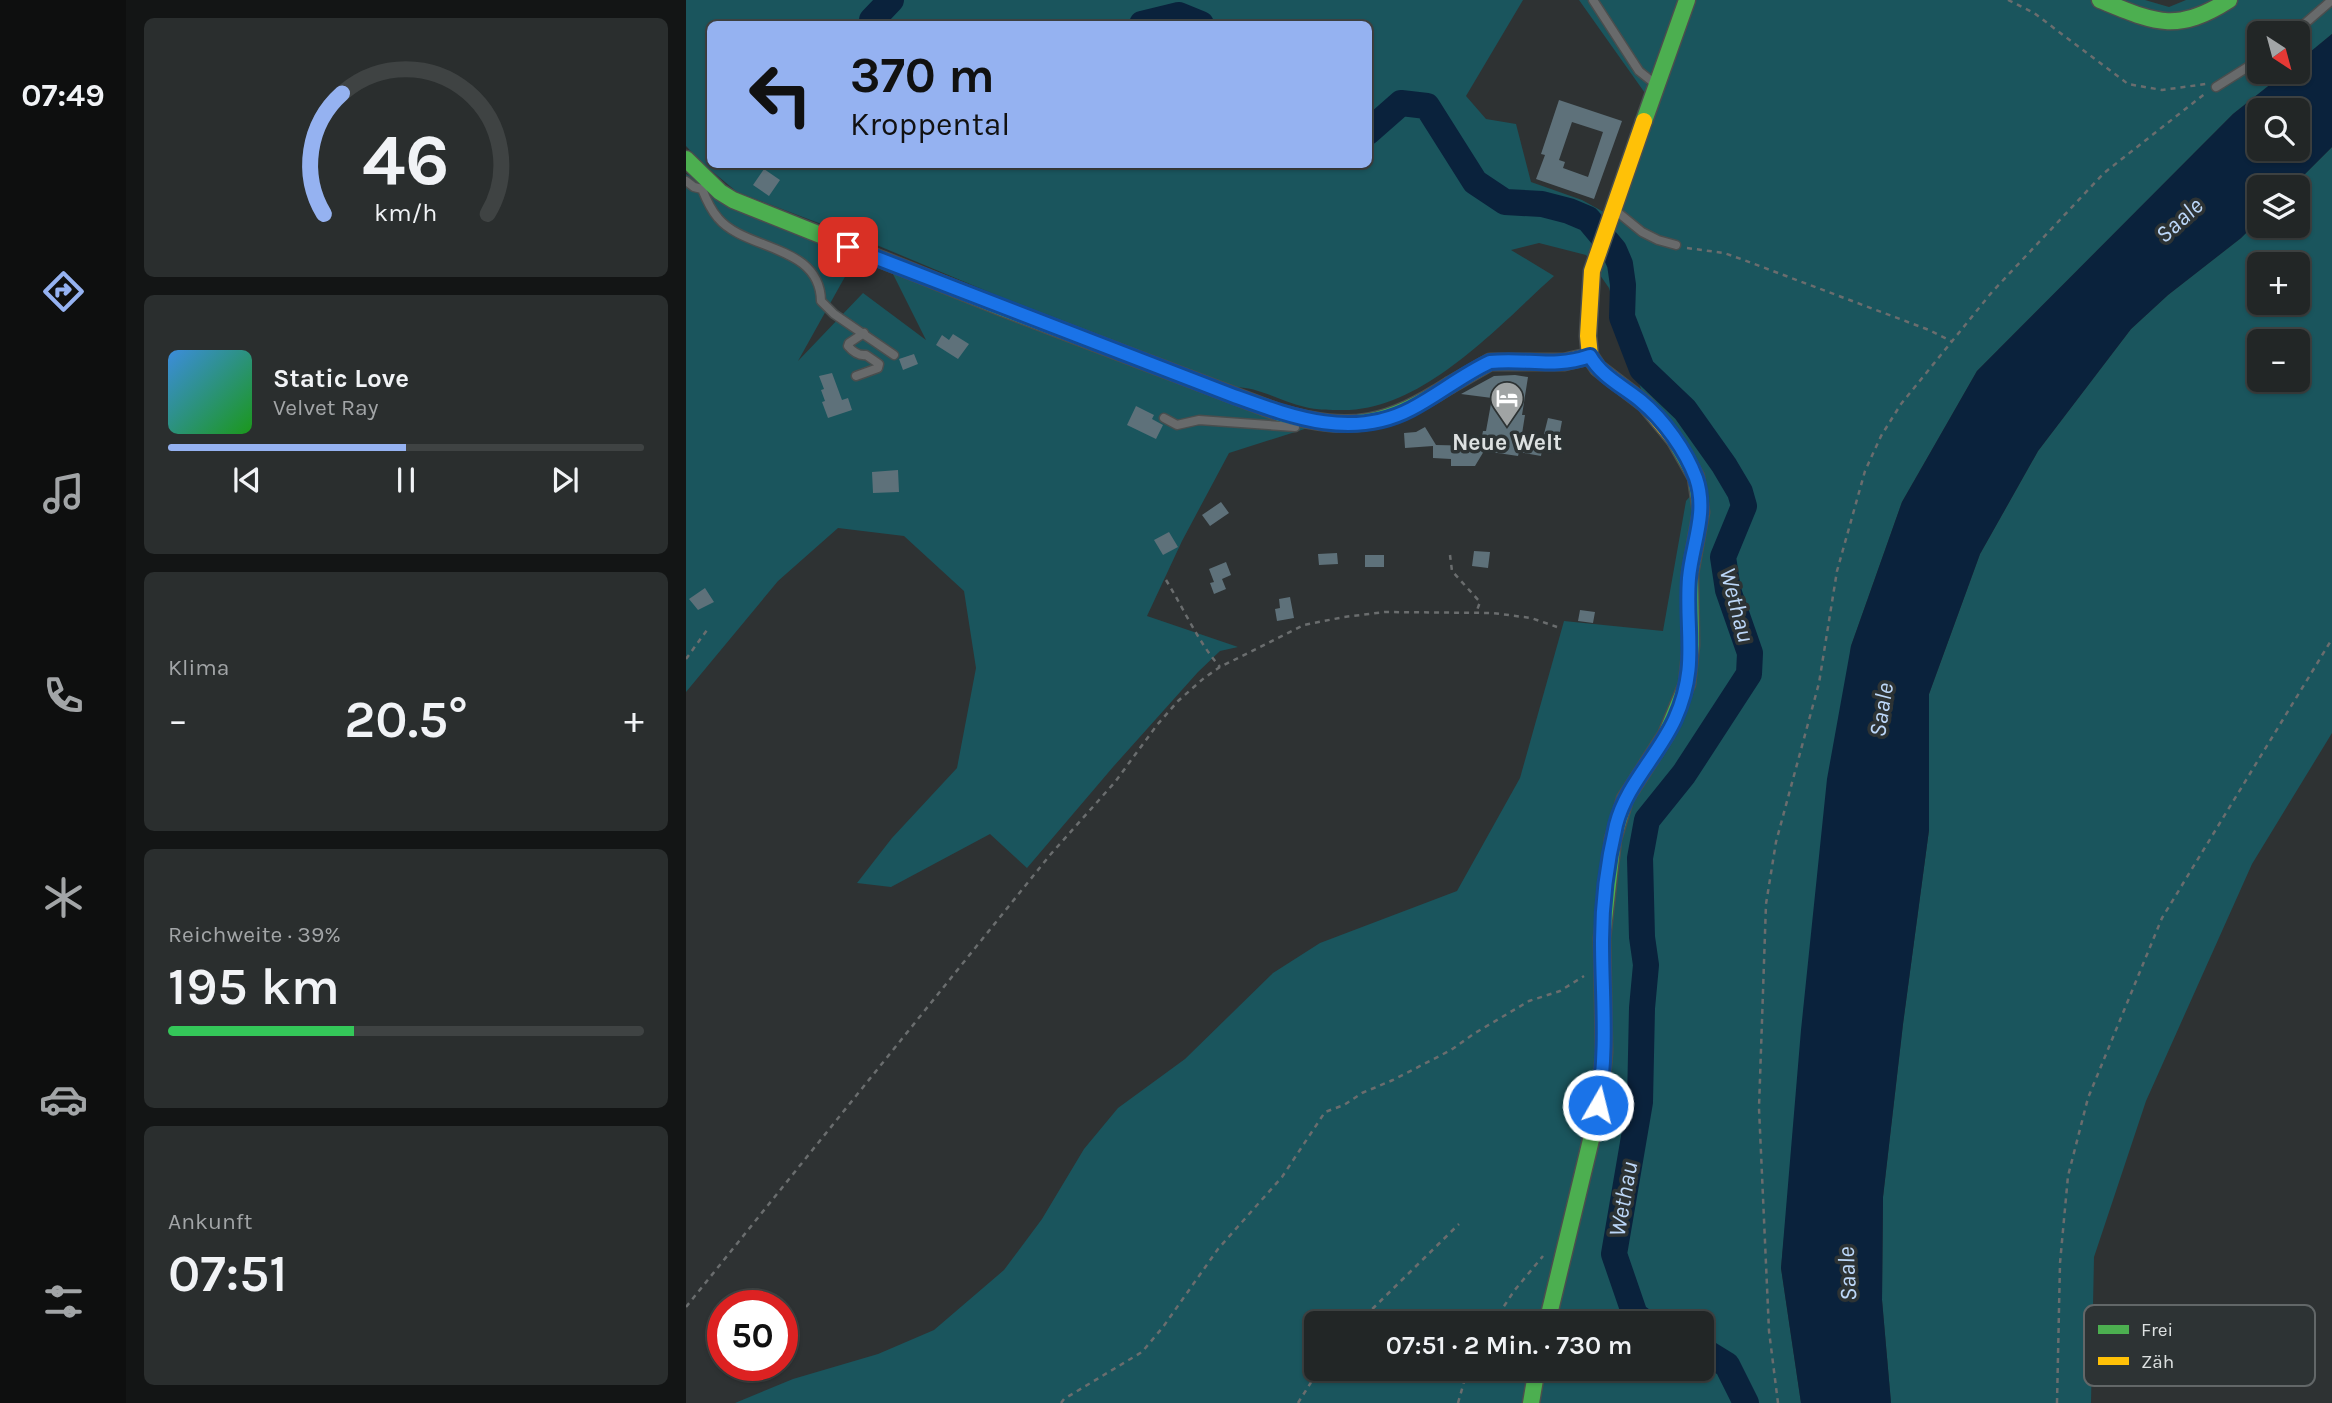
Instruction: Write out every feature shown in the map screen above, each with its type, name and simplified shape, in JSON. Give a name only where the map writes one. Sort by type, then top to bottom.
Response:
[{"type":"main road","points":[[1550,1311],[1601,1088],[1604,1052],[1602,967],[1606,884],[1620,811],[1666,735],[1687,684],[1691,645],[1690,573],[1701,512],[1696,477],[1672,436],[1645,404],[1598,368],[1590,356],[1588,336],[1592,271],[1687,0]]},
{"type":"main road","points":[[2100,0],[2150,19],[2174,23],[2187,23],[2204,17],[2229,0]]},
{"type":"main road","points":[[686,159],[705,185],[733,200],[1173,373],[1305,420],[1346,425],[1381,421],[1413,408],[1490,362],[1505,360],[1554,364],[1590,356]]},
{"type":"main road","points":[[1531,1403],[1535,1381]]},
{"type":"lane","points":[[1593,0],[1639,72],[1647,80],[1657,84]]},
{"type":"lane","points":[[2308,21],[2332,0]]},
{"type":"lane","points":[[2216,87],[2247,68]]},
{"type":"lane","points":[[686,181],[705,185],[718,219],[785,252],[812,272],[821,288],[821,301],[834,314],[894,355]]},
{"type":"lane","points":[[1610,214],[1622,214],[1642,232],[1676,246]]},
{"type":"lane","points":[[856,376],[878,368],[879,364],[866,355],[853,352],[848,346],[849,342],[864,333]]},
{"type":"lane","points":[[1164,418],[1177,425],[1199,419],[1299,428],[1305,420]]},
{"type":"path","points":[[2008,0],[2034,13],[2128,84],[2162,90],[2205,83],[2216,87]]},
{"type":"path","points":[[1778,1403],[1769,1331],[1759,1108],[1766,904],[1776,842],[1819,683],[1838,571],[1865,471],[1881,436],[1901,404],[1992,292],[2104,173],[2203,93],[2216,87]]},
{"type":"path","points":[[1676,246],[1724,253],[1929,330],[1951,341]]},
{"type":"path","points":[[1450,555],[1452,571],[1480,602],[1476,613]]},
{"type":"path","points":[[1166,580],[1205,650],[1220,667]]},
{"type":"path","points":[[686,1307],[1050,855],[1115,782],[1157,725],[1178,701],[1220,667],[1304,625],[1385,612],[1476,613],[1531,618],[1557,627]]},
{"type":"path","points":[[686,659],[707,631]]},
{"type":"path","points":[[2057,1403],[2060,1263],[2068,1176],[2088,1098],[2162,918],[2332,639]]},
{"type":"path","points":[[1061,1403],[1142,1352],[1218,1249],[1282,1177],[1325,1112],[1344,1105],[1362,1093],[1451,1050],[1529,1001],[1560,991],[1595,968],[1602,967]]},
{"type":"path","points":[[1371,1311],[1459,1224]]},
{"type":"path","points":[[1501,1311],[1543,1256]]},
{"type":"path","points":[[1298,1403],[1312,1381]]},
{"type":"path","points":[[1458,1403],[1464,1381]]},
{"type":"shaded area","points":[[686,0],[1523,0],[1466,96],[1486,119],[1516,124],[1531,182],[1582,200],[1618,220],[1657,110],[1579,0],[2145,0],[2169,7],[2186,0],[2332,0],[2332,34],[2310,52],[2310,21],[2247,21],[2247,84],[2271,84],[2253,98],[2247,98],[2247,103],[1977,371],[1902,502],[1851,646],[1790,1177],[1781,1268],[1801,1403],[735,1403],[788,1381],[798,1381],[798,1378],[878,1354],[934,1330],[1004,1270],[1042,1219],[1084,1149],[1118,1108],[1185,1059],[1273,973],[1320,943],[1457,891],[1520,778],[1564,621],[1663,631],[1686,501],[1703,481],[1641,389],[1609,288],[1586,255],[1539,243],[1511,250],[1554,276],[1484,341],[1430,381],[1401,397],[1372,407],[1314,409],[1252,389],[1233,387],[1041,314],[879,246],[737,192],[708,168],[1372,168],[1372,21],[707,21],[707,167],[686,146]]},
{"type":"shaded area","points":[[2332,147],[2332,733],[2252,864],[2146,1101],[2094,1257],[2093,1305],[2084,1305],[2084,1386],[2091,1386],[2091,1403],[1891,1403],[1882,1300],[1883,1197],[1929,830],[1929,694],[1980,554],[2038,451],[2131,329],[2168,295],[2247,232],[2247,238],[2310,238],[2310,175],[2304,175]]},
{"type":"shaded area","points":[[686,174],[861,248],[798,361],[863,293],[926,340],[891,270],[1314,426],[1229,453],[1182,541],[1147,616],[1238,647],[1220,651],[1198,672],[1027,868],[990,834],[891,887],[857,883],[892,838],[957,768],[976,668],[964,591],[904,536],[838,528],[778,581],[686,692]]},
{"type":"water","name":"Saale","points":[[2332,34],[2332,147],[2304,175],[2247,175],[2247,232],[2168,295],[2131,329],[2038,451],[1980,554],[1929,694],[1929,830],[1883,1197],[1882,1300],[1891,1403],[1801,1403],[1781,1268],[1801,1030],[1827,779],[1851,646],[1902,502],[1977,371],[2247,103],[2247,161],[2310,161],[2310,98],[2253,98],[2271,84],[2310,84],[2310,52]]},
{"type":"building","points":[[1559,100],[1622,121],[1594,199],[1536,179],[1545,155],[1541,154]],"holes":[[[1572,122],[1603,132],[1588,177],[1563,168],[1565,162],[1559,160]]]},
{"type":"building","points":[[764,169],[780,180],[769,196],[753,185]]},
{"type":"building","points":[[953,334],[969,344],[958,359],[936,345],[942,335],[949,340]]},
{"type":"building","points":[[914,354],[918,364],[903,370],[899,359]]},
{"type":"building","points":[[832,373],[842,400],[848,398],[852,410],[828,418],[822,402],[825,401],[821,390],[824,389],[819,376]]},
{"type":"building","points":[[1494,376],[1528,377],[1521,440],[1543,443],[1541,456],[1484,451],[1475,466],[1451,466],[1451,459],[1433,458],[1433,446],[1405,448],[1404,433],[1416,432],[1425,427],[1436,445],[1480,446],[1483,431],[1486,431],[1492,398],[1461,394]]},
{"type":"building","points":[[1136,406],[1154,415],[1152,419],[1163,425],[1156,439],[1127,425]]},
{"type":"building","points":[[1548,418],[1562,421],[1559,437],[1544,434]]},
{"type":"building","points":[[898,470],[899,492],[873,493],[872,472]]},
{"type":"building","points":[[1221,502],[1229,513],[1210,526],[1202,515]]},
{"type":"building","points":[[1169,532],[1178,547],[1163,555],[1154,540]]},
{"type":"building","points":[[1474,551],[1490,552],[1488,568],[1472,566]]},
{"type":"building","points":[[1337,553],[1338,564],[1319,565],[1318,554]]},
{"type":"building","points":[[1365,555],[1384,555],[1384,567],[1365,567]]},
{"type":"building","points":[[1226,562],[1231,575],[1222,579],[1226,589],[1214,594],[1210,583],[1214,582],[1209,569]]},
{"type":"building","points":[[705,588],[714,602],[698,610],[689,599]]},
{"type":"building","points":[[1290,597],[1294,618],[1277,621],[1275,609],[1280,608],[1279,599]]},
{"type":"building","points":[[1580,610],[1595,612],[1593,623],[1578,621]]},
{"type":"waterway","name":"Wethau","points":[[872,21],[891,0]]},
{"type":"waterway","name":"Wethau","points":[[1154,21],[1179,15],[1194,21]]},
{"type":"waterway","name":"Wethau","points":[[1372,128],[1401,103],[1427,106],[1475,182],[1505,202],[1542,204],[1588,219],[1614,250],[1620,264],[1623,285],[1622,317],[1642,369],[1685,410],[1724,465],[1740,492],[1744,506],[1723,557],[1728,590],[1750,653],[1749,674],[1684,774],[1647,820],[1640,858],[1642,937],[1646,965],[1642,1008],[1640,1102],[1614,1254],[1634,1311]]},
{"type":"waterway","name":"Wethau","points":[[1714,1357],[1727,1365],[1746,1403]]},
{"type":"traffic: fast","points":[[1644,121],[1687,0]]},
{"type":"traffic: fast","points":[[2100,0],[2135,14],[2165,21],[2194,17],[2229,0]]},
{"type":"traffic: fast","points":[[686,159],[720,192],[733,200],[1003,308],[1280,413],[1328,423],[1369,421],[1407,409],[1450,385]]},
{"type":"traffic: fast","points":[[1550,1311],[1601,1088],[1604,1052],[1602,938],[1613,839],[1625,799],[1666,735],[1687,684],[1691,645],[1690,573],[1701,512],[1696,477],[1675,440]]},
{"type":"traffic: fast","points":[[1531,1403],[1535,1381]]},
{"type":"traffic: slow","points":[[1644,121],[1592,271],[1588,336],[1590,356],[1598,368],[1645,404],[1675,440]]},
{"type":"traffic: slow","points":[[1450,385],[1490,362],[1564,362],[1590,356]]},
{"type":"place","name":"Neue Welt","points":[[1507,428]]},
{"type":"route","points":[[848,247],[1148,364],[1282,413],[1322,424],[1366,423],[1398,416],[1490,362],[1505,360],[1554,364],[1590,356],[1598,368],[1645,404],[1656,416],[1689,463],[1696,477],[1701,500],[1700,526],[1688,590],[1690,664],[1687,684],[1675,719],[1625,799],[1613,839],[1602,938],[1604,1052],[1598,1105]]}]
